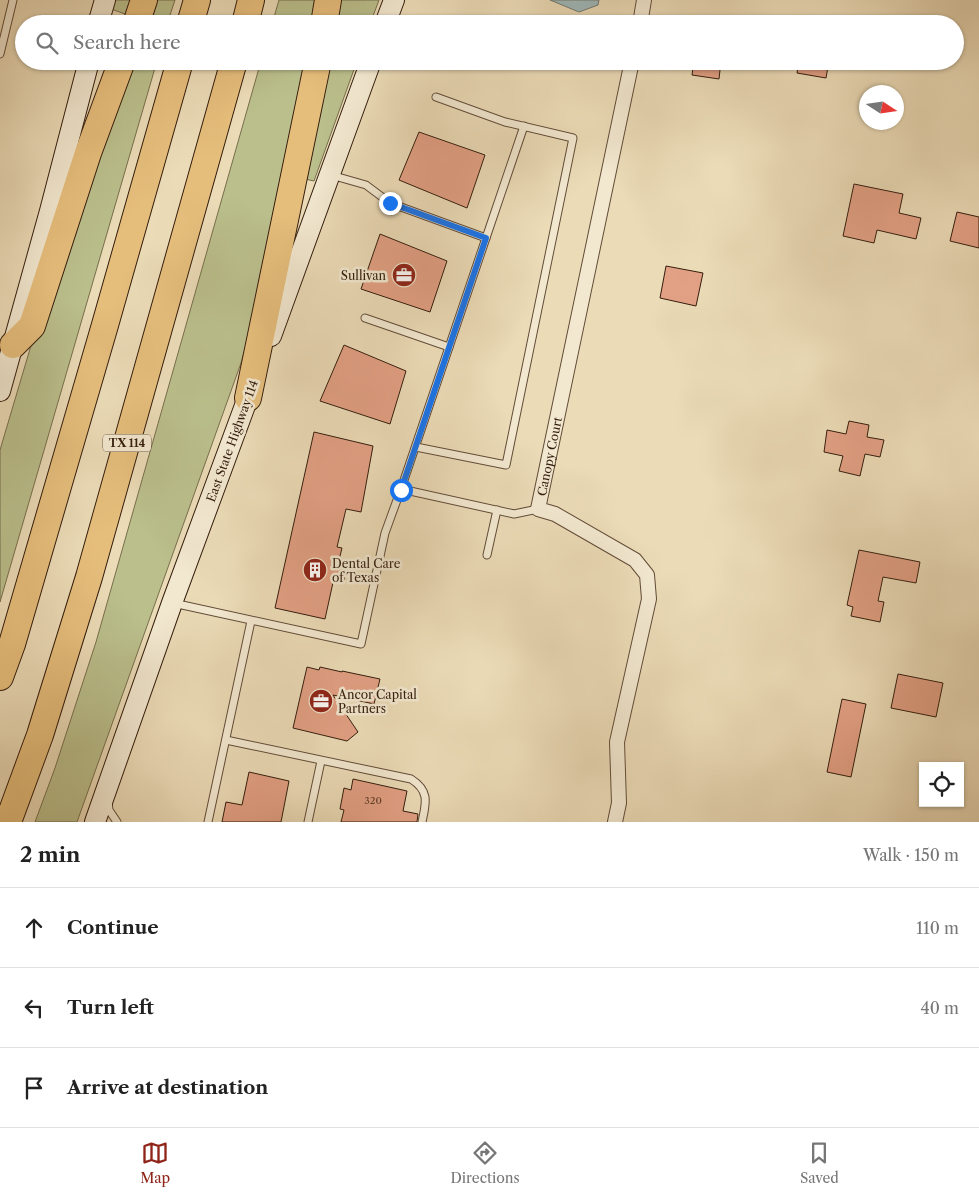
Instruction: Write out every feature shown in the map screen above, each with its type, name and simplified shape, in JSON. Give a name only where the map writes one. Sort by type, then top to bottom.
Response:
[{"type":"highway","points":[[139,15],[144,0]]},
{"type":"highway","points":[[193,15],[197,0]]},
{"type":"highway","points":[[247,15],[251,0]]},
{"type":"highway","points":[[326,15],[328,0]]},
{"type":"highway","points":[[13,345],[32,326],[88,153],[119,70]]},
{"type":"highway","points":[[0,677],[12,644],[177,70]]},
{"type":"highway","name":"TX 114","points":[[8,822],[40,735],[89,577],[231,70]]},
{"type":"highway","points":[[248,398],[316,70]]},
{"type":"main road","points":[[101,15],[105,0]]},
{"type":"main road","points":[[388,15],[394,0]]},
{"type":"main road","points":[[0,391],[87,70]]},
{"type":"main road","name":"East State Highway 114","points":[[95,822],[172,603],[368,70]]},
{"type":"street","points":[[642,15],[644,0]]},
{"type":"street","name":"Canopy Court","points":[[615,822],[619,803],[617,742],[649,599],[647,575],[635,560],[555,514],[538,509],[630,70]]},
{"type":"lane","points":[[0,54],[13,0]]},
{"type":"lane","points":[[416,447],[506,465],[573,138],[505,122],[436,97]]},
{"type":"lane","points":[[172,603],[360,644],[384,533],[416,447],[524,126]]},
{"type":"lane","points":[[329,174],[366,185],[390,203],[486,238]]},
{"type":"lane","points":[[365,318],[449,348]]},
{"type":"lane","points":[[401,490],[514,514],[538,509]]},
{"type":"lane","points":[[487,555],[497,510]]},
{"type":"lane","points":[[208,822],[251,621]]},
{"type":"lane","points":[[226,740],[411,779],[418,783],[426,796],[422,822]]},
{"type":"lane","points":[[308,822],[321,761]]},
{"type":"lane","points":[[106,790],[109,810],[117,822]]},
{"type":"green space","points":[[114,0],[134,0],[128,15],[111,9]]},
{"type":"green space","points":[[150,0],[175,0],[170,15],[144,15]]},
{"type":"green space","points":[[279,0],[323,0],[321,15],[275,15]]},
{"type":"green space","points":[[337,0],[379,0],[373,15],[334,15]]},
{"type":"green space","points":[[124,70],[154,70],[0,602],[0,450],[46,295]]},
{"type":"green space","points":[[258,70],[312,70],[241,363],[77,822],[35,822],[55,768],[96,642]]},
{"type":"green space","points":[[325,70],[354,70],[314,181],[305,179]]},
{"type":"water","points":[[550,0],[599,0],[598,5],[579,12]]},
{"type":"building","points":[[693,70],[720,70],[719,79],[692,75]]},
{"type":"building","points":[[798,70],[827,70],[826,78],[797,73]]},
{"type":"building","points":[[419,132],[485,155],[467,208],[399,180]]},
{"type":"building","points":[[854,184],[903,194],[899,213],[921,218],[916,239],[877,230],[874,243],[843,236]]},
{"type":"building","points":[[957,212],[979,217],[979,248],[950,241]]},
{"type":"building","name":"Sullivan","points":[[380,234],[447,261],[430,312],[361,289]]},
{"type":"building","points":[[666,266],[703,273],[696,306],[660,298]]},
{"type":"building","points":[[344,345],[406,371],[390,424],[320,401]]},
{"type":"building","points":[[849,421],[869,425],[867,437],[884,440],[880,457],[865,454],[860,476],[839,471],[843,456],[824,452],[827,430],[846,434]]},
{"type":"building","points":[[314,432],[373,446],[361,512],[346,509],[337,547],[342,548],[339,560],[348,562],[344,580],[334,578],[325,619],[275,608]]},
{"type":"building","points":[[859,550],[920,562],[916,583],[883,577],[878,601],[884,602],[880,622],[851,616],[853,607],[847,605]]},
{"type":"building","name":"Ancor Capital Partners","points":[[307,667],[319,670],[320,667],[380,679],[374,704],[333,695],[358,732],[347,741],[293,728]]},
{"type":"building","points":[[898,674],[943,683],[936,717],[891,708]]},
{"type":"building","points":[[842,699],[866,704],[851,777],[827,772]]},
{"type":"building","points":[[249,772],[289,781],[281,822],[222,822],[226,802],[242,805]]},
{"type":"building","points":[[353,779],[407,791],[403,811],[418,814],[417,822],[341,822],[344,810],[340,809],[344,788],[351,790]]},
{"type":"place","name":"Sullivan","points":[[404,275]]},
{"type":"place","name":"Dental Care of Texas","points":[[315,570]]},
{"type":"place","name":"Ancor Capital Partners","points":[[321,701]]},
{"type":"route","points":[[390,203],[486,238],[401,490]]}]
